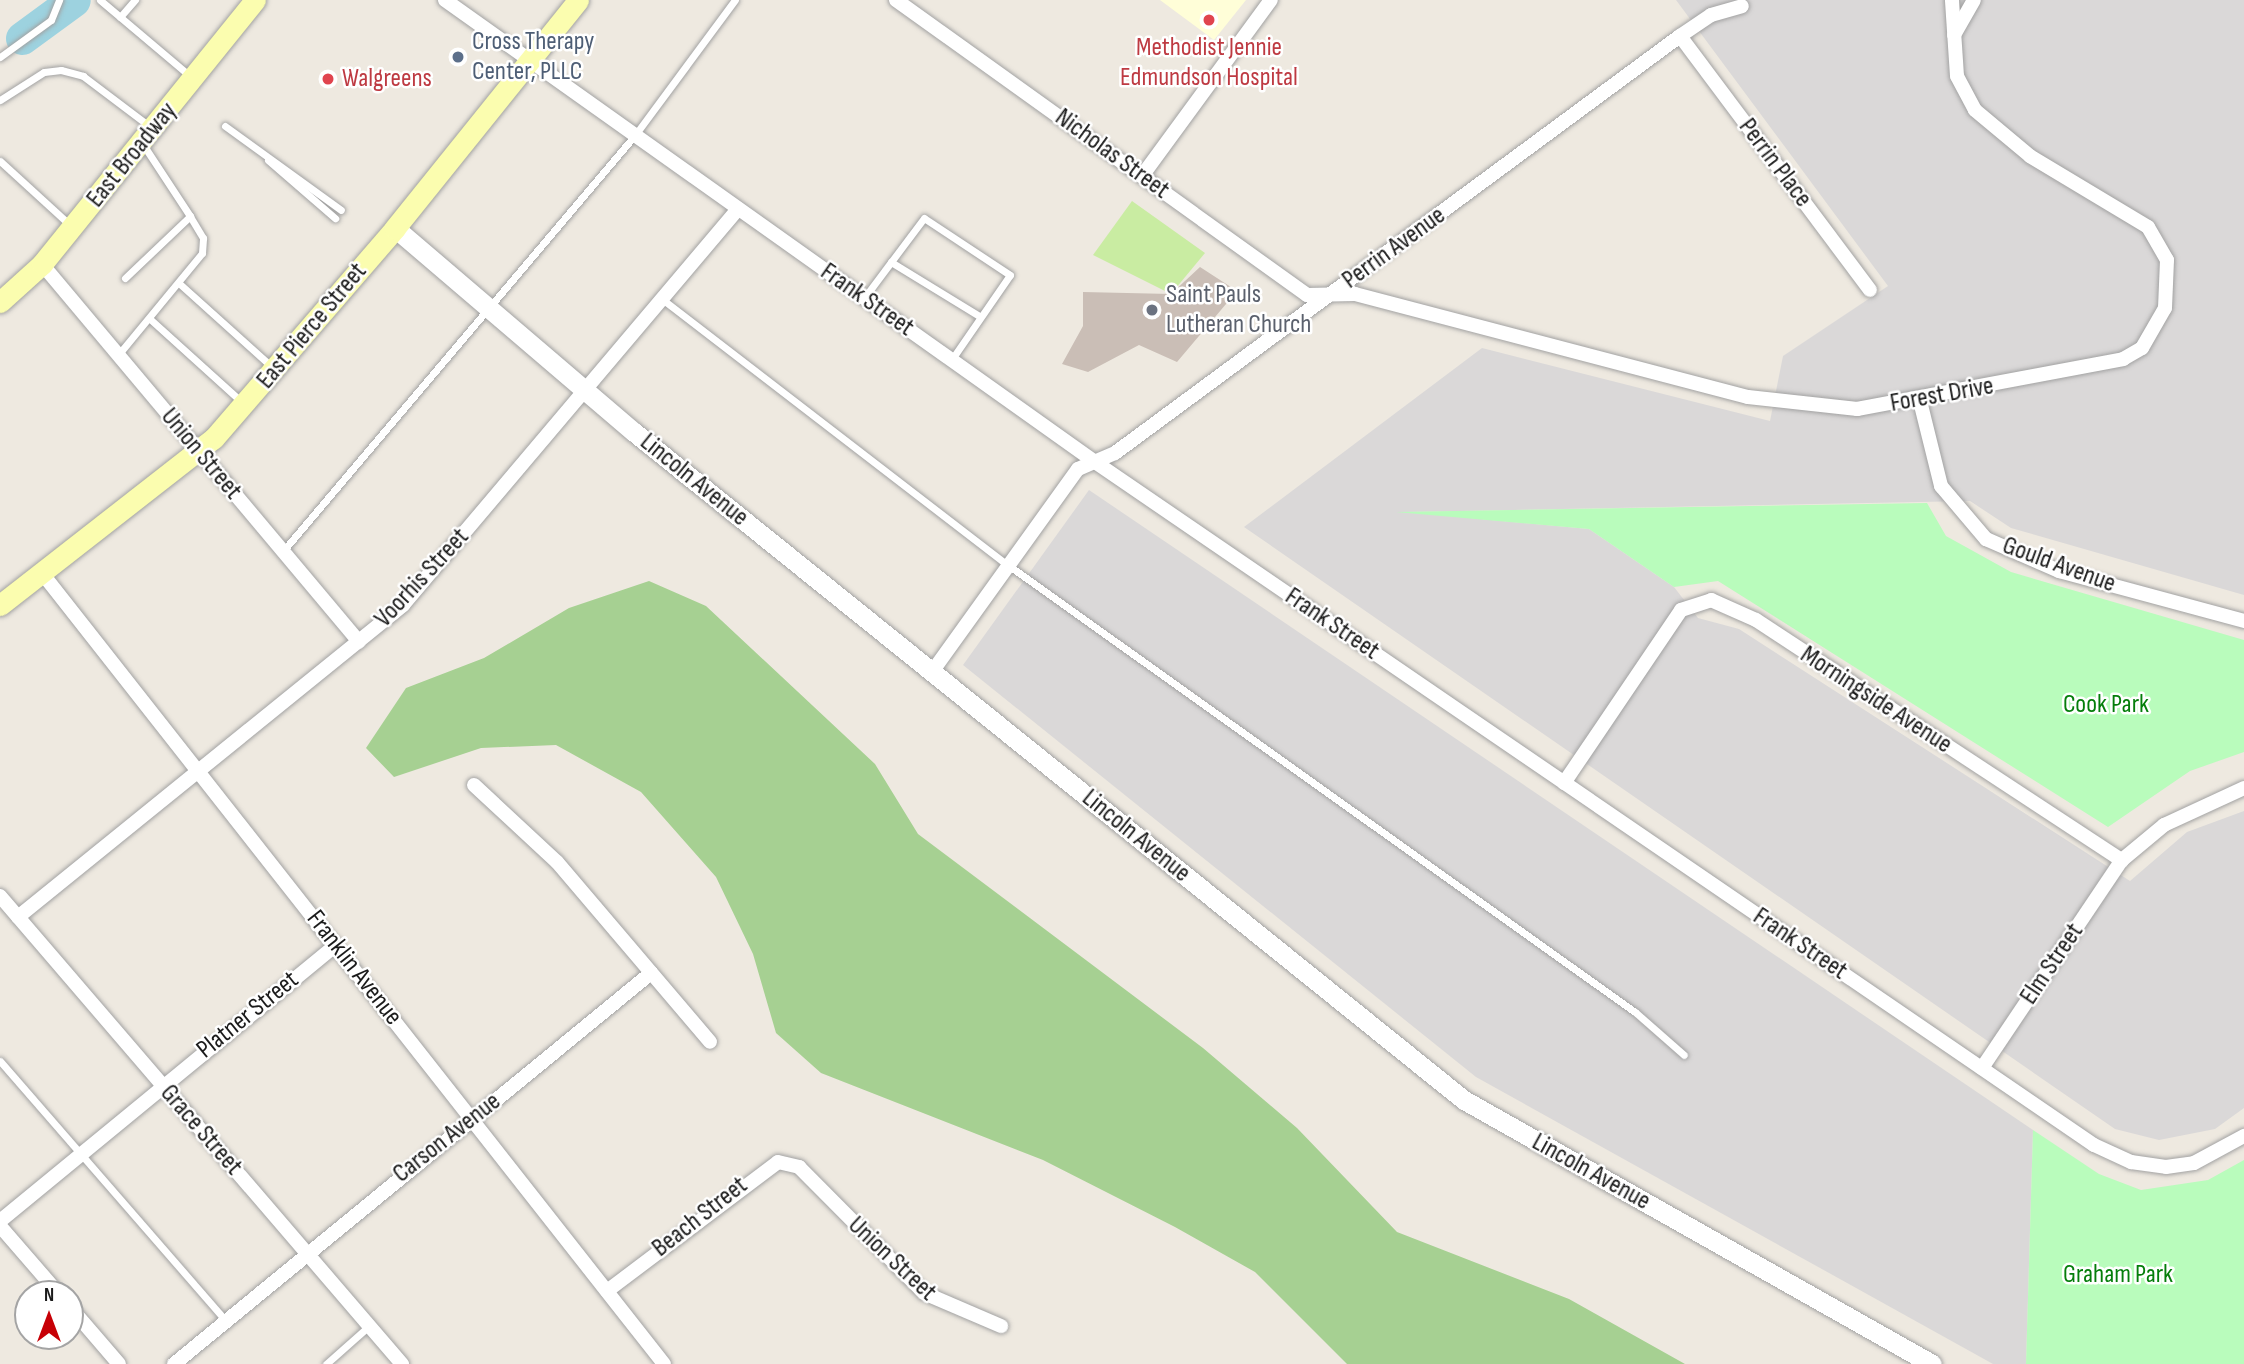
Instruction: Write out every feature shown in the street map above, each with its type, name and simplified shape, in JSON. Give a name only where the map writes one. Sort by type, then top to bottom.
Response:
[{"type":"main road","name":"East Broadway","points":[[0,302],[42,264],[255,0]]},
{"type":"main road","name":"East Pierce Street","points":[[0,605],[198,451],[245,404],[532,62],[578,0]]},
{"type":"street","name":"Frank Street","points":[[445,0],[1095,462],[2094,1145],[2131,1162],[2194,1163],[2244,1136]]},
{"type":"street","name":"Nicholas Street","points":[[896,0],[1307,295],[1331,295]]},
{"type":"street","points":[[1142,176],[1271,0]]},
{"type":"street","name":"Forest Drive","points":[[1331,295],[1355,294],[1748,397],[1857,409],[1920,401],[2123,359],[2152,334],[2170,279],[2159,241],[2148,227],[2030,156],[1975,110],[1957,76],[1952,39],[1952,0]]},
{"type":"street","points":[[1952,39],[1973,0]]},
{"type":"street","name":"Perrin Avenue","points":[[932,672],[1066,484],[1331,295],[1680,36],[1711,15],[1742,6]]},
{"type":"street","name":"Perrin Place","points":[[1680,36],[1870,290]]},
{"type":"street","name":"Voorhis Street","points":[[18,917],[403,605],[738,209]]},
{"type":"street","name":"Lincoln Avenue","points":[[395,228],[585,390],[1464,1100],[1932,1364]]},
{"type":"street","name":"Union Street","points":[[42,264],[359,642]]},
{"type":"street","name":"Gould Avenue","points":[[1920,401],[1941,485],[1986,538],[2059,571],[2244,621]]},
{"type":"street","name":"Franklin Avenue","points":[[42,573],[664,1364]]},
{"type":"street","name":"Morningside Avenue","points":[[1564,783],[1681,610],[1711,600],[1756,620],[2122,860]]},
{"type":"street","points":[[474,785],[557,862],[710,1042]]},
{"type":"street","points":[[2122,860],[2164,825],[2244,788]]},
{"type":"street","name":"Elm Street","points":[[1982,1068],[2122,860]]},
{"type":"street","name":"Grace Street","points":[[0,896],[402,1364]]},
{"type":"street","name":"Platner Street","points":[[0,1224],[80,1153],[336,945]]},
{"type":"street","name":"Carson Avenue","points":[[174,1364],[306,1251],[651,973]]},
{"type":"street","name":"Beach Street","points":[[607,1291],[768,1164],[799,1167]]},
{"type":"street","name":"Union Street","points":[[799,1167],[924,1293],[1001,1325]]},
{"type":"street","points":[[0,1224],[47,1280]]},
{"type":"street","points":[[84,1323],[119,1364]]},
{"type":"lane","points":[[0,57],[51,20],[59,0]]},
{"type":"lane","points":[[100,0],[193,79]]},
{"type":"lane","points":[[120,17],[135,0]]},
{"type":"lane","points":[[283,551],[635,135],[735,0]]},
{"type":"lane","points":[[0,100],[44,72],[61,70],[83,76],[147,136],[205,246],[181,285],[118,355]]},
{"type":"lane","points":[[225,126],[341,210]]},
{"type":"lane","points":[[266,157],[335,218]]},
{"type":"lane","points":[[0,161],[73,227]]},
{"type":"lane","points":[[124,278],[190,216]]},
{"type":"lane","points":[[864,298],[929,218],[1010,275],[951,360]]},
{"type":"lane","points":[[891,262],[979,316]]},
{"type":"lane","points":[[181,285],[275,370]]},
{"type":"lane","points":[[662,299],[1008,565],[1635,1012],[1685,1055]]},
{"type":"lane","points":[[150,319],[245,404]]},
{"type":"lane","points":[[0,1061],[226,1321]]},
{"type":"lane","points":[[326,1364],[370,1326]]},
{"type":"shaded area","name":"Methodist Jennie Edmundson Hospital","points":[[1160,0],[1246,0],[1214,40]]},
{"type":"shaded area","points":[[1676,0],[2244,0],[2244,595],[2011,528],[1970,501],[1406,512],[1589,529],[1674,587],[1698,618],[1739,629],[2130,881],[2187,832],[2244,811],[2244,1108],[2215,1129],[2159,1140],[2115,1129],[1244,527],[1482,348],[1770,421],[1783,356],[1888,286]]},
{"type":"shaded area","points":[[1089,490],[2033,1130],[2026,1364],[1993,1364],[1476,1077],[963,665]]},
{"type":"green space","points":[[1132,201],[1205,253],[1171,294],[1093,255]]},
{"type":"green space","name":"Cook Park","points":[[1927,503],[1946,536],[2011,572],[2244,640],[2244,752],[2190,771],[2108,827],[1718,581],[1674,587],[1589,529],[1396,512]]},
{"type":"green space","points":[[649,581],[706,606],[875,764],[918,834],[1203,1048],[1297,1128],[1397,1232],[1569,1299],[1685,1364],[1347,1364],[1255,1272],[1175,1227],[1043,1160],[821,1073],[776,1033],[753,954],[716,877],[641,792],[556,745],[481,748],[394,777],[366,748],[406,688],[484,658],[569,608]]},
{"type":"green space","name":"Graham Park","points":[[2033,1130],[2099,1174],[2141,1190],[2208,1180],[2244,1160],[2244,1364],[2026,1364]]},
{"type":"building","name":"Saint Pauls Lutheran Church","points":[[1200,267],[1237,291],[1177,362],[1139,345],[1088,372],[1062,364],[1083,326],[1083,292],[1171,294]]},
{"type":"waterway","points":[[22,38],[74,0]]},
{"type":"place","name":"Methodist Jennie Edmundson Hospital","points":[[1209,20]]},
{"type":"place","name":"Cross Therapy Center, PLLC","points":[[458,57]]},
{"type":"place","name":"Walgreens","points":[[328,79]]},
{"type":"place","name":"Saint Pauls Lutheran Church","points":[[1152,310]]}]
